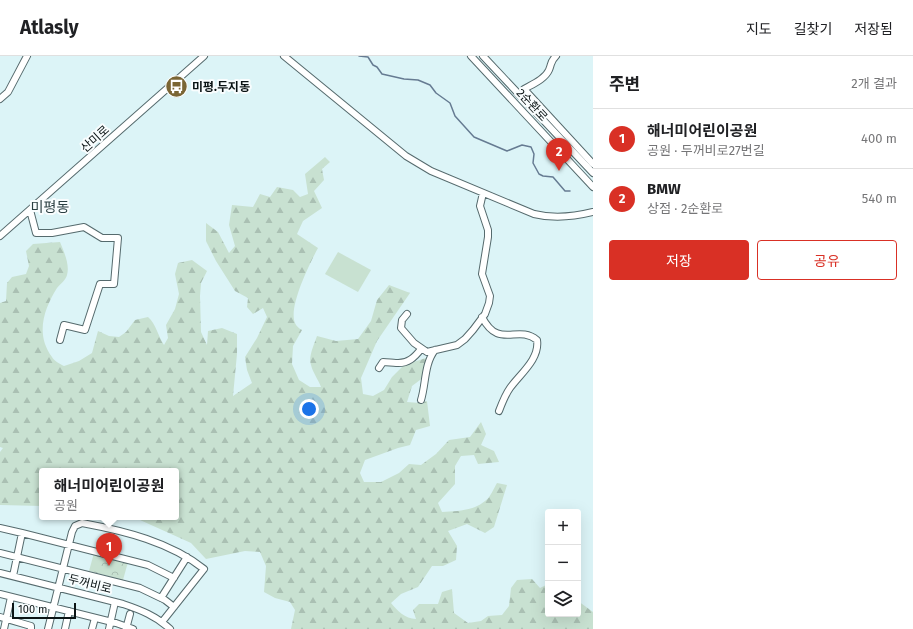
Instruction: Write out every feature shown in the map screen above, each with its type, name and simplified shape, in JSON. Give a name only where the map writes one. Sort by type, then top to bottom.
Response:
[{"type":"street","points":[[0,99],[8,92],[27,56]]},
{"type":"street","name":"산미로","points":[[0,236],[204,56]]},
{"type":"street","points":[[284,56],[412,161],[431,171],[540,216],[562,217],[593,212]]},
{"type":"street","name":"2순환로","points":[[470,56],[593,187]]},
{"type":"street","name":"2순환로","points":[[483,56],[593,173]]},
{"type":"street","points":[[556,56],[550,62],[550,69],[545,76],[524,89],[593,164]]},
{"type":"street","points":[[407,314],[402,320],[401,328],[414,343],[427,352],[457,345],[473,330],[482,317],[489,303],[490,296],[482,274],[488,237],[488,230],[480,206],[483,193]]},
{"type":"street","points":[[30,210],[36,233],[52,233],[84,227],[102,238],[118,238],[114,284],[100,284],[85,330],[64,325],[60,340]]},
{"type":"street","points":[[482,317],[486,325],[497,335],[526,335],[537,340],[538,343],[530,365],[510,388],[499,411]]},
{"type":"street","points":[[379,368],[383,362],[397,364],[410,360],[415,357],[421,349]]},
{"type":"street","points":[[421,400],[428,363],[435,350]]},
{"type":"street","points":[[48,629],[72,532],[75,526],[82,523],[151,540],[167,546],[187,557],[204,569],[162,622]]},
{"type":"street","points":[[0,528],[148,565],[174,578]]},
{"type":"street","points":[[14,576],[22,533]]},
{"type":"street","points":[[0,553],[140,588],[161,598],[174,607]]},
{"type":"street","points":[[161,598],[187,557]]},
{"type":"street","name":"두꺼비로","points":[[0,573],[141,610],[162,622],[170,629]]},
{"type":"street","points":[[0,594],[111,622],[129,628],[130,614]]},
{"type":"street","points":[[4,629],[3,618],[11,597]]},
{"type":"street","points":[[109,629],[115,602]]},
{"type":"street","points":[[65,629],[69,611]]},
{"type":"street","points":[[3,618],[31,626],[30,629]]},
{"type":"street","points":[[92,629],[95,618]]},
{"type":"green space","points":[[325,157],[330,162],[322,169],[324,180],[314,191],[322,208],[303,221],[297,234],[318,248],[301,285],[295,307],[295,323],[302,330],[293,346],[292,364],[299,380],[310,387],[321,387],[310,362],[317,336],[336,341],[358,339],[371,321],[377,300],[389,285],[410,293],[377,341],[361,378],[363,394],[373,396],[384,390],[392,377],[404,365],[426,358],[424,377],[412,386],[407,402],[420,403],[427,401],[430,426],[416,430],[410,445],[365,460],[360,473],[364,482],[381,482],[399,473],[409,464],[421,465],[436,454],[449,440],[470,437],[481,422],[486,434],[481,445],[494,451],[499,462],[478,464],[474,455],[461,456],[455,466],[455,484],[438,503],[442,512],[470,509],[487,500],[497,483],[507,485],[494,527],[485,533],[467,524],[448,531],[457,546],[456,560],[443,566],[432,566],[418,587],[401,594],[391,603],[405,616],[416,619],[413,610],[419,604],[438,604],[442,592],[452,589],[454,613],[468,623],[481,621],[488,616],[502,615],[509,606],[511,588],[517,580],[532,579],[540,588],[545,586],[545,617],[581,617],[581,603],[593,612],[593,629],[291,629],[295,610],[290,602],[275,598],[264,592],[266,566],[260,552],[245,551],[206,559],[191,543],[140,520],[179,520],[179,468],[39,468],[39,506],[0,505],[0,452],[3,448],[0,447],[0,303],[6,301],[7,283],[12,277],[26,274],[29,266],[26,251],[33,244],[60,242],[65,254],[68,267],[67,275],[52,296],[43,322],[44,339],[47,348],[52,357],[64,366],[79,361],[92,353],[98,331],[109,336],[119,337],[126,332],[135,320],[148,317],[153,323],[164,345],[168,338],[166,325],[175,309],[179,294],[175,274],[178,263],[192,260],[207,271],[201,283],[200,296],[201,332],[207,345],[208,331],[222,328],[237,334],[237,354],[233,396],[252,383],[247,370],[245,357],[257,338],[267,317],[263,308],[253,314],[247,307],[248,298],[235,291],[216,261],[206,241],[206,223],[218,232],[229,253],[235,246],[229,225],[232,205],[253,207],[260,194],[270,197],[277,187],[293,190],[300,197],[308,194],[305,174]]},
{"type":"green space","points":[[338,252],[371,270],[358,292],[325,274]]},
{"type":"green space","points":[[94,553],[128,562],[123,580],[89,571]]},
{"type":"waterway","points":[[359,56],[368,57],[373,65],[377,67],[382,74],[404,79],[418,80],[430,85],[436,93],[450,103],[455,116],[474,137],[507,151],[522,145],[531,147],[534,154],[533,163],[539,174],[553,177],[565,191],[570,191]]},
{"type":"place","name":"미평.두지동","points":[[176,87]]},
{"type":"place","name":"BMW","points":[[559,171]]},
{"type":"place","name":"해너미어린이공원","points":[[109,566]]},
{"type":"district","name":"미평동","points":[[50,207]]}]
